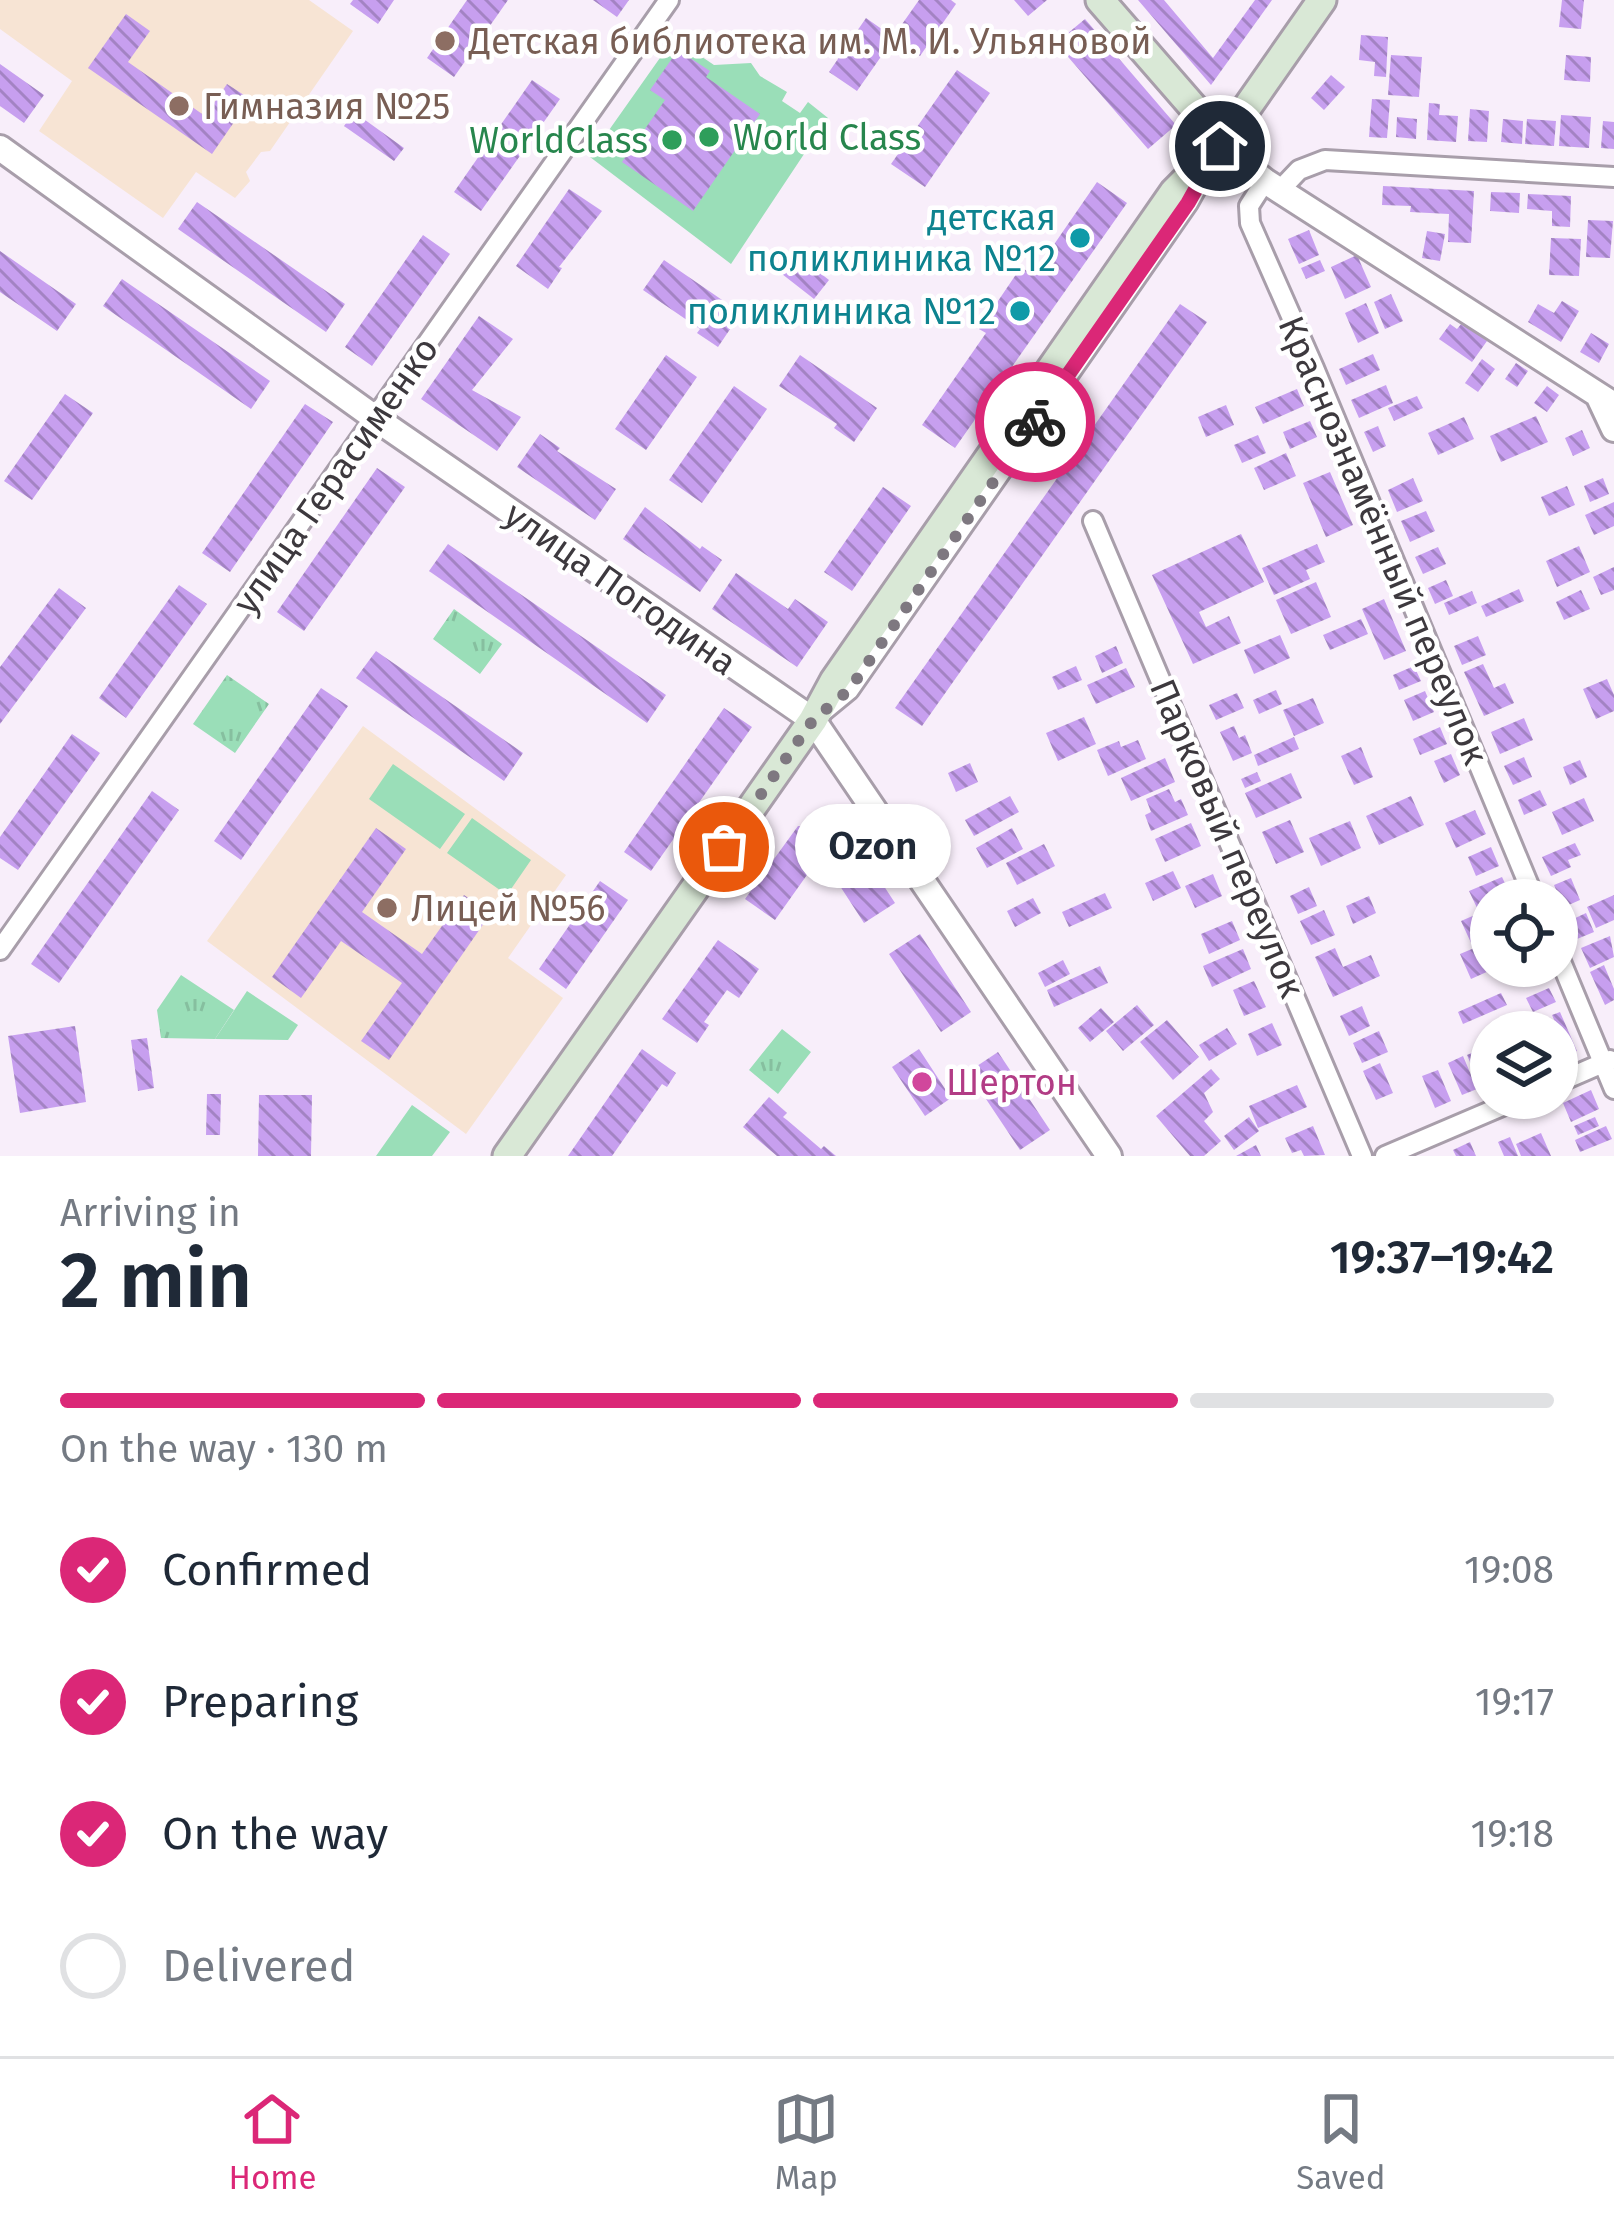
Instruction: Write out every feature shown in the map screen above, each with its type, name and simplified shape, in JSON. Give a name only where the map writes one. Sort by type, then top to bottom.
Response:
[{"type":"main road","points":[[1100,0],[1194,108],[1220,146]]},
{"type":"main road","points":[[507,1156],[1174,192],[1220,146],[1322,0]]},
{"type":"street","name":"улица Герасименко","points":[[0,950],[669,0]]},
{"type":"street","points":[[1220,146],[1606,400],[1614,429]]},
{"type":"street","name":"улица Погодина","points":[[0,148],[375,418],[813,720],[1109,1156]]},
{"type":"street","points":[[1273,185],[1325,160],[1614,177]]},
{"type":"street","name":"Краснознамённый переулок","points":[[1273,185],[1249,206],[1250,223],[1526,879]]},
{"type":"street","name":"Парковый переулок","points":[[1093,520],[1362,1156]]},
{"type":"street","points":[[1574,987],[1608,1060],[1614,1089]]},
{"type":"street","points":[[1578,1073],[1608,1060]]},
{"type":"street","points":[[1385,1156],[1472,1119]]},
{"type":"shaded area","name":"Гимназия №25","points":[[0,0],[309,0],[353,31],[270,151],[261,152],[246,172],[250,181],[235,198],[196,172],[163,218],[39,131],[72,81],[0,29]]},
{"type":"shaded area","name":"Лицей №56","points":[[363,726],[566,875],[508,958],[563,998],[466,1134],[207,941]]},
{"type":"green space","name":"World Class","points":[[674,38],[714,65],[751,63],[760,76],[787,92],[782,101],[800,113],[808,102],[828,118],[731,264],[590,157]]},
{"type":"green space","points":[[454,609],[502,644],[480,674],[433,639]]},
{"type":"green space","points":[[227,675],[269,704],[235,753],[193,724]]},
{"type":"green space","points":[[393,764],[465,814],[440,849],[369,799]]},
{"type":"green space","points":[[472,818],[531,860],[507,895],[447,853]]},
{"type":"green space","points":[[181,975],[234,1010],[215,1039],[161,1038],[157,1010]]},
{"type":"green space","points":[[247,991],[298,1025],[288,1040],[215,1039]]},
{"type":"green space","points":[[782,1029],[811,1052],[778,1094],[749,1070]]},
{"type":"green space","points":[[412,1105],[450,1132],[432,1156],[376,1156]]},
{"type":"building","points":[[353,0],[394,0],[378,24],[350,4]]},
{"type":"building","points":[[467,0],[508,0],[454,77],[427,58]]},
{"type":"building","points":[[593,0],[629,0],[617,17]]},
{"type":"building","points":[[919,0],[956,4],[920,56],[894,38],[857,91],[829,72],[866,18],[893,37]]},
{"type":"building","points":[[1014,0],[1047,0],[1028,16]]},
{"type":"building","points":[[1138,0],[1164,0],[1213,58],[1255,0],[1272,0],[1211,85]]},
{"type":"building","points":[[1562,0],[1584,0],[1581,29],[1559,27]]},
{"type":"building","points":[[126,14],[150,31],[128,62],[205,116],[227,84],[250,99],[212,154],[88,68]]},
{"type":"building","points":[[1085,19],[1176,125],[1148,149],[1056,43]]},
{"type":"building","points":[[1361,35],[1388,37],[1386,77],[1374,76],[1375,62],[1359,60]]},
{"type":"building","points":[[678,50],[710,71],[706,77],[760,114],[693,211],[622,162],[665,100],[650,90]]},
{"type":"building","points":[[1391,55],[1422,57],[1419,97],[1388,95]]},
{"type":"building","points":[[1566,55],[1591,57],[1590,82],[1564,80]]},
{"type":"building","points":[[0,64],[44,95],[24,123],[0,106]]},
{"type":"building","points":[[957,70],[990,93],[925,187],[891,164]]},
{"type":"building","points":[[1331,75],[1345,87],[1324,110],[1311,98]]},
{"type":"building","points":[[532,80],[560,99],[481,211],[454,192]]},
{"type":"building","points":[[1372,99],[1390,100],[1387,138],[1369,137]]},
{"type":"building","points":[[1429,103],[1440,104],[1439,115],[1458,116],[1456,142],[1427,140]]},
{"type":"building","points":[[1470,109],[1489,111],[1487,142],[1468,141]]},
{"type":"building","points":[[354,112],[404,148],[394,161],[344,126]]},
{"type":"building","points":[[1561,115],[1591,117],[1589,148],[1559,146]]},
{"type":"building","points":[[1397,117],[1417,119],[1416,139],[1396,137]]},
{"type":"building","points":[[1503,119],[1523,121],[1522,144],[1501,142]]},
{"type":"building","points":[[1527,119],[1556,121],[1554,146],[1525,144]]},
{"type":"building","points":[[1603,121],[1614,122],[1614,149],[1601,148]]},
{"type":"building","points":[[1097,182],[1127,203],[955,448],[922,425],[986,333],[979,329],[1021,267],[1033,275]]},
{"type":"building","points":[[1383,186],[1474,191],[1471,243],[1448,242],[1449,214],[1382,205]]},
{"type":"building","points":[[569,189],[602,211],[548,289],[516,266]]},
{"type":"building","points":[[1491,192],[1520,193],[1519,213],[1490,211]]},
{"type":"building","points":[[1528,194],[1571,196],[1570,227],[1552,226],[1552,211],[1527,209]]},
{"type":"building","points":[[197,202],[345,304],[326,332],[178,229]]},
{"type":"building","points":[[1588,220],[1613,221],[1610,258],[1586,257]]},
{"type":"building","points":[[1309,230],[1319,255],[1299,264],[1288,239]]},
{"type":"building","points":[[1427,231],[1445,234],[1440,261],[1422,258]]},
{"type":"building","points":[[423,235],[450,254],[372,366],[345,347]]},
{"type":"building","points":[[1551,238],[1581,239],[1579,276],[1549,275]]},
{"type":"building","points":[[0,251],[76,304],[57,331],[0,292]]},
{"type":"building","points":[[797,255],[829,280],[814,299],[782,274]]},
{"type":"building","points":[[1357,255],[1371,287],[1345,299],[1331,267]]},
{"type":"building","points":[[664,260],[741,313],[718,347],[643,290]]},
{"type":"building","points":[[1320,260],[1325,271],[1306,279],[1301,268]]},
{"type":"building","points":[[122,279],[270,381],[251,409],[103,306]]},
{"type":"building","points":[[1391,294],[1403,321],[1385,329],[1374,302]]},
{"type":"building","points":[[1562,301],[1579,311],[1561,342],[1528,322],[1538,304],[1554,313]]},
{"type":"building","points":[[1366,303],[1379,333],[1358,343],[1345,313]]},
{"type":"building","points":[[1180,304],[1207,322],[922,726],[895,708]]},
{"type":"building","points":[[479,316],[513,339],[472,390],[521,417],[497,451],[421,399]]},
{"type":"building","points":[[1462,323],[1487,341],[1472,362],[1439,339],[1450,324],[1457,329]]},
{"type":"building","points":[[1591,333],[1609,344],[1599,363],[1580,352]]},
{"type":"building","points":[[1373,354],[1380,370],[1346,385],[1339,369]]},
{"type":"building","points":[[666,355],[697,377],[646,450],[615,429]]},
{"type":"building","points":[[800,355],[877,408],[854,442],[834,428],[837,424],[779,386]]},
{"type":"building","points":[[1482,359],[1495,369],[1478,392],[1465,383]]},
{"type":"building","points":[[1516,363],[1528,371],[1517,387],[1505,379]]},
{"type":"building","points":[[1386,385],[1393,403],[1359,418],[1351,400]]},
{"type":"building","points":[[734,386],[767,409],[702,503],[669,480]]},
{"type":"building","points":[[1547,386],[1559,395],[1547,412],[1534,403]]},
{"type":"building","points":[[1297,389],[1304,406],[1263,424],[1255,407]]},
{"type":"building","points":[[65,394],[93,413],[32,500],[4,481]]},
{"type":"building","points":[[1417,396],[1423,408],[1394,421],[1388,408]]},
{"type":"building","points":[[305,404],[333,422],[230,572],[202,553]]},
{"type":"building","points":[[1226,405],[1234,425],[1206,437],[1198,417]]},
{"type":"building","points":[[1536,416],[1548,442],[1501,462],[1490,436]]},
{"type":"building","points":[[1464,417],[1474,439],[1438,455],[1428,433]]},
{"type":"building","points":[[1310,421],[1317,437],[1290,449],[1283,432]]},
{"type":"building","points":[[1378,426],[1386,446],[1373,452],[1364,432]]},
{"type":"building","points":[[1582,430],[1590,448],[1573,456],[1565,438]]},
{"type":"building","points":[[540,434],[560,448],[557,451],[616,489],[595,520],[517,467]]},
{"type":"building","points":[[1258,435],[1266,453],[1242,463],[1234,445]]},
{"type":"building","points":[[1286,453],[1296,476],[1264,490],[1254,468]]},
{"type":"building","points":[[377,468],[405,487],[304,631],[277,612]]},
{"type":"building","points":[[1330,472],[1353,525],[1326,537],[1303,483]]},
{"type":"building","points":[[1413,478],[1423,501],[1397,512],[1388,490]]},
{"type":"building","points":[[1603,478],[1609,494],[1590,502],[1584,486]]},
{"type":"building","points":[[1567,486],[1575,505],[1549,516],[1541,497]]},
{"type":"building","points":[[883,487],[911,506],[852,591],[824,572]]},
{"type":"building","points":[[1614,502],[1614,526],[1594,535],[1585,515]]},
{"type":"building","points":[[645,507],[722,560],[700,592],[623,539]]},
{"type":"building","points":[[1426,511],[1435,531],[1410,542],[1401,521]]},
{"type":"building","points":[[1241,534],[1264,582],[1199,612],[1206,627],[1229,616],[1241,643],[1193,664],[1152,575]]},
{"type":"building","points":[[448,544],[666,695],[647,723],[429,571]]},
{"type":"building","points":[[1317,544],[1325,562],[1306,570],[1310,579],[1274,595],[1262,568]]},
{"type":"building","points":[[1579,546],[1590,572],[1557,587],[1546,561]]},
{"type":"building","points":[[1438,547],[1446,564],[1423,574],[1415,557]]},
{"type":"building","points":[[1614,567],[1614,590],[1601,595],[1593,577]]},
{"type":"building","points":[[736,573],[788,609],[795,599],[828,622],[797,667],[712,609]]},
{"type":"building","points":[[1446,580],[1453,596],[1435,604],[1428,588]]},
{"type":"building","points":[[1316,582],[1331,617],[1291,634],[1276,600]]},
{"type":"building","points":[[179,585],[207,604],[126,718],[99,698]]},
{"type":"building","points":[[59,588],[86,608],[0,724],[0,667]]},
{"type":"building","points":[[1519,589],[1524,601],[1486,617],[1481,606]]},
{"type":"building","points":[[1581,590],[1590,609],[1564,620],[1556,602]]},
{"type":"building","points":[[1472,591],[1477,603],[1449,615],[1444,603]]},
{"type":"building","points":[[1384,599],[1406,651],[1384,660],[1362,609]]},
{"type":"building","points":[[1361,619],[1368,634],[1330,650],[1323,635]]},
{"type":"building","points":[[1280,635],[1290,658],[1254,674],[1244,650]]},
{"type":"building","points":[[1478,636],[1486,655],[1462,665],[1454,646]]},
{"type":"building","points":[[1116,646],[1123,663],[1102,673],[1095,656]]},
{"type":"building","points":[[376,651],[523,753],[504,781],[356,678]]},
{"type":"building","points":[[1483,664],[1494,688],[1505,683],[1514,703],[1484,716],[1464,672]]},
{"type":"building","points":[[1076,666],[1082,680],[1058,690],[1052,677]]},
{"type":"building","points":[[1414,666],[1421,681],[1399,690],[1393,675]]},
{"type":"building","points":[[1126,668],[1135,687],[1096,704],[1087,685]]},
{"type":"building","points":[[1607,679],[1614,711],[1596,719],[1583,689]]},
{"type":"building","points":[[321,688],[348,706],[241,860],[214,841]]},
{"type":"building","points":[[1276,690],[1282,704],[1259,714],[1253,700]]},
{"type":"building","points":[[1425,691],[1434,712],[1413,721],[1404,700]]},
{"type":"building","points":[[1237,693],[1244,708],[1216,720],[1209,705]]},
{"type":"building","points":[[1313,698],[1324,723],[1294,736],[1283,710]]},
{"type":"building","points":[[724,708],[752,727],[651,871],[624,852]]},
{"type":"building","points":[[1084,717],[1096,744],[1058,761],[1046,733]]},
{"type":"building","points":[[1524,718],[1533,740],[1500,754],[1491,732]]},
{"type":"building","points":[[1234,726],[1239,738],[1245,735],[1252,753],[1233,761],[1220,732]]},
{"type":"building","points":[[1440,727],[1447,744],[1420,755],[1413,739]]},
{"type":"building","points":[[72,734],[100,753],[18,870],[0,858],[0,837]]},
{"type":"building","points":[[1294,737],[1299,749],[1258,766],[1254,755]]},
{"type":"building","points":[[1138,740],[1146,759],[1108,776],[1097,750]]},
{"type":"building","points":[[1361,747],[1373,777],[1354,785],[1341,756]]},
{"type":"building","points":[[1451,754],[1460,775],[1444,783],[1434,761]]},
{"type":"building","points":[[1524,757],[1532,777],[1513,785],[1504,766]]},
{"type":"building","points":[[1165,758],[1175,782],[1131,801],[1121,778]]},
{"type":"building","points":[[1580,760],[1587,777],[1570,785],[1563,767]]},
{"type":"building","points":[[970,763],[978,782],[956,792],[948,773]]},
{"type":"building","points":[[1257,772],[1261,781],[1245,788],[1241,779]]},
{"type":"building","points":[[1291,773],[1302,798],[1256,818],[1245,793]]},
{"type":"building","points":[[1169,789],[1175,802],[1181,799],[1188,815],[1151,831],[1146,799]]},
{"type":"building","points":[[1540,790],[1547,805],[1524,815],[1518,800]]},
{"type":"building","points":[[152,791],[179,810],[59,983],[31,964]]},
{"type":"building","points":[[1010,796],[1019,812],[974,836],[965,820]]},
{"type":"building","points":[[1411,796],[1424,825],[1379,845],[1366,816]]},
{"type":"building","points":[[1584,798],[1594,821],[1562,835],[1552,812]]},
{"type":"building","points":[[1475,810],[1486,834],[1456,848],[1445,823]]},
{"type":"building","points":[[1290,820],[1304,852],[1276,864],[1262,832]]},
{"type":"building","points":[[1350,821],[1361,848],[1321,866],[1309,838]]},
{"type":"building","points":[[1191,823],[1201,846],[1165,862],[1155,839]]},
{"type":"building","points":[[798,826],[846,828],[895,903],[864,923],[827,866],[814,865],[775,920],[745,899]]},
{"type":"building","points":[[376,828],[406,849],[362,912],[422,954],[464,895],[491,913],[389,1060],[361,1041],[402,983],[341,941],[301,998],[272,977]]},
{"type":"building","points":[[1012,828],[1023,849],[987,868],[976,848]]},
{"type":"building","points":[[1575,843],[1581,855],[1568,860],[1571,867],[1551,876],[1542,857]]},
{"type":"building","points":[[1044,844],[1055,866],[1017,885],[1006,863]]},
{"type":"building","points":[[1491,847],[1499,866],[1476,876],[1468,857]]},
{"type":"building","points":[[1173,871],[1181,888],[1153,901],[1145,883]]},
{"type":"building","points":[[1213,874],[1222,896],[1195,908],[1185,886]]},
{"type":"building","points":[[600,881],[628,900],[566,989],[539,969]]},
{"type":"building","points":[[1309,887],[1317,906],[1298,914],[1290,896]]},
{"type":"building","points":[[1105,893],[1112,908],[1069,927],[1062,912]]},
{"type":"building","points":[[1614,895],[1614,920],[1596,928],[1587,907]]},
{"type":"building","points":[[1369,896],[1376,913],[1353,924],[1346,906]]},
{"type":"building","points":[[1033,898],[1041,913],[1015,927],[1007,911]]},
{"type":"building","points":[[1324,910],[1335,935],[1311,945],[1300,921]]},
{"type":"building","points":[[1586,913],[1594,932],[1578,939],[1578,917]]},
{"type":"building","points":[[1470,917],[1470,941],[1461,921]]},
{"type":"building","points":[[1232,921],[1240,940],[1209,954],[1201,934]]},
{"type":"building","points":[[920,934],[971,1012],[941,1032],[889,954]]},
{"type":"building","points":[[1610,936],[1614,957],[1590,968],[1581,948]]},
{"type":"building","points":[[718,940],[759,969],[739,998],[727,990],[704,1022],[709,1025],[697,1043],[662,1019]]},
{"type":"building","points":[[1335,948],[1343,967],[1371,955],[1380,976],[1333,997],[1315,957]]},
{"type":"building","points":[[1243,949],[1251,969],[1212,987],[1203,966]]},
{"type":"building","points":[[1470,950],[1470,977],[1460,954]]},
{"type":"building","points":[[1063,960],[1070,974],[1045,987],[1038,973]]},
{"type":"building","points":[[1604,965],[1614,989],[1614,1000],[1605,1005],[1590,972]]},
{"type":"building","points":[[1100,966],[1108,983],[1054,1007],[1047,990]]},
{"type":"building","points":[[1254,981],[1266,1007],[1244,1016],[1233,990]]},
{"type":"building","points":[[1549,988],[1556,1002],[1532,1011],[1526,998]]},
{"type":"building","points":[[1501,993],[1507,1005],[1493,1011],[1470,1011],[1470,1021],[1463,1024],[1458,1012]]},
{"type":"building","points":[[1137,1005],[1154,1025],[1123,1051],[1106,1031]]},
{"type":"building","points":[[1362,1006],[1370,1026],[1349,1036],[1340,1016]]},
{"type":"building","points":[[1101,1008],[1114,1022],[1090,1042],[1078,1028]]},
{"type":"building","points":[[1167,1020],[1199,1057],[1173,1080],[1140,1042]]},
{"type":"building","points":[[1272,1023],[1282,1045],[1257,1056],[1248,1034]]},
{"type":"building","points":[[75,1026],[86,1102],[20,1113],[8,1036]]},
{"type":"building","points":[[1227,1028],[1237,1044],[1209,1061],[1199,1045]]},
{"type":"building","points":[[1379,1031],[1388,1052],[1362,1063],[1353,1043]]},
{"type":"building","points":[[147,1038],[154,1088],[138,1091],[131,1040]]},
{"type":"building","points":[[642,1049],[676,1073],[667,1087],[662,1084],[612,1156],[568,1156]]},
{"type":"building","name":"Шертон","points":[[919,1049],[951,1098],[925,1116],[892,1067]]},
{"type":"building","points":[[998,1052],[1050,1130],[1020,1150],[968,1072]]},
{"type":"building","points":[[1463,1056],[1470,1072],[1470,1092],[1462,1095],[1448,1063]]},
{"type":"building","points":[[1380,1063],[1393,1093],[1376,1100],[1363,1071]]},
{"type":"building","points":[[1211,1069],[1220,1079],[1204,1093],[1213,1112],[1204,1121],[1221,1141],[1204,1156],[1190,1156],[1156,1116]]},
{"type":"building","points":[[1438,1070],[1451,1101],[1435,1108],[1422,1076]]},
{"type":"building","points":[[1297,1085],[1307,1107],[1258,1128],[1249,1106]]},
{"type":"building","points":[[1591,1090],[1599,1109],[1578,1119],[1578,1096]]},
{"type":"building","points":[[207,1094],[221,1094],[220,1135],[206,1135]]},
{"type":"building","points":[[259,1095],[312,1095],[311,1156],[258,1156]]},
{"type":"building","points":[[769,1097],[787,1113],[783,1117],[836,1156],[777,1156],[743,1127]]},
{"type":"building","points":[[1249,1117],[1259,1131],[1234,1150],[1224,1136]]},
{"type":"building","points":[[1595,1117],[1599,1126],[1578,1135],[1574,1126]]},
{"type":"building","points":[[1313,1126],[1325,1155],[1292,1153],[1285,1138]]},
{"type":"building","points":[[1606,1126],[1612,1139],[1580,1152],[1575,1140]]},
{"type":"building","points":[[1541,1133],[1551,1156],[1521,1156],[1516,1144]]},
{"type":"building","points":[[1510,1137],[1518,1156],[1504,1156],[1498,1142]]},
{"type":"building","points":[[1470,1142],[1476,1156],[1456,1156],[1453,1150]]},
{"type":"building","points":[[1256,1145],[1261,1156],[1236,1156]]},
{"type":"way so far","points":[[724,847],[813,720],[849,690],[1035,422]]},
{"type":"place","name":"Детская библиотека им. М. И. Ульяновой","points":[[445,41]]},
{"type":"place","name":"Гимназия №25","points":[[179,106]]},
{"type":"place","name":"World Class","points":[[709,137]]},
{"type":"place","name":"WorldClass","points":[[672,140]]},
{"type":"place","name":"детская поликлиника №12","points":[[1080,238]]},
{"type":"place","name":"поликлиника №12","points":[[1020,311]]},
{"type":"place","name":"Ozon","points":[[724,847]]},
{"type":"place","name":"Лицей №56","points":[[387,908]]},
{"type":"place","name":"Шертон","points":[[922,1082]]},
{"type":"route","points":[[1035,422],[1188,203],[1220,146]]}]
